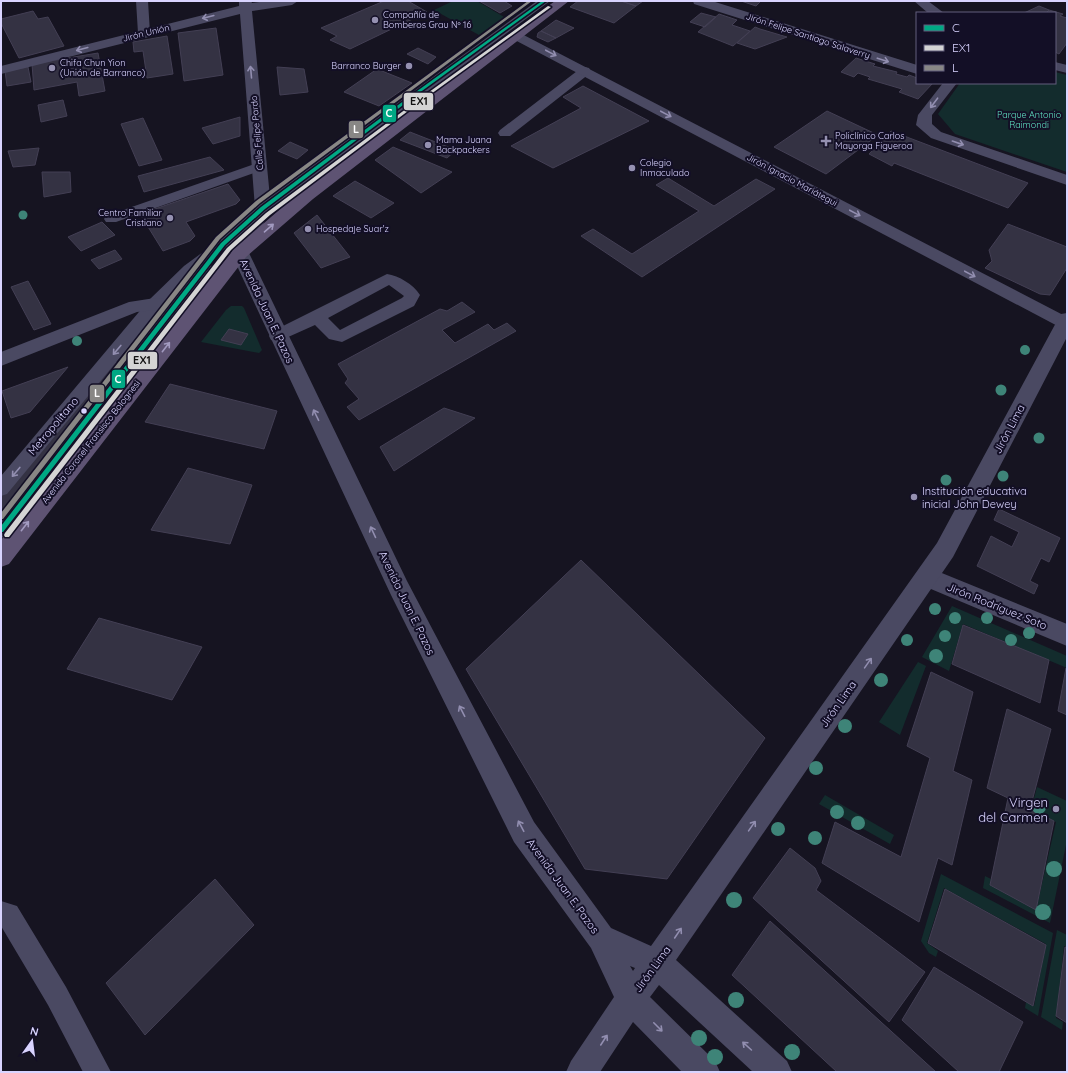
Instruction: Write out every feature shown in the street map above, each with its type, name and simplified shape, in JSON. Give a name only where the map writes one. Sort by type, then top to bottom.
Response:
[{"type":"main road","name":"Avenida Coronel Fransisco Bolognesi","points":[[1,557],[195,310],[231,249],[307,195],[562,1]]},
{"type":"street","name":"Jirón Unión","points":[[1,70],[144,33],[245,4],[292,1]]},
{"type":"street","name":"Jirón Felipe Santiago Salaverry","points":[[699,1],[916,70]]},
{"type":"street","points":[[920,1],[936,12]]},
{"type":"street","name":"Calle Felipe Pardo","points":[[245,4],[263,208]]},
{"type":"street","name":"Jirón Ignacio Mariátegui","points":[[516,35],[1066,322]]},
{"type":"street","points":[[1056,66],[1067,69]]},
{"type":"street","points":[[949,84],[925,115],[924,125],[936,135],[1067,180]]},
{"type":"street","points":[[231,249],[263,208]]},
{"type":"street","name":"Avenida Juan E. Pazos","points":[[231,249],[277,336],[361,505],[399,588],[524,832],[601,938],[631,999]]},
{"type":"street","points":[[1,359],[135,306],[155,304],[195,310]]},
{"type":"street","name":"Jirón Lima","points":[[582,1072],[631,999],[945,550],[1066,322]]},
{"type":"street","name":"Jirón Rodríguez Soto","points":[[926,577],[1067,635]]},
{"type":"street","points":[[601,938],[657,963],[776,1072]]},
{"type":"street","points":[[631,999],[704,1072]]},
{"type":"lane","points":[[142,1],[144,33]]},
{"type":"lane","points":[[263,208],[414,95],[544,1]]},
{"type":"lane","points":[[505,133],[585,71]]},
{"type":"lane","points":[[111,219],[260,166]]},
{"type":"lane","name":"Metropolitano","points":[[1,489],[155,304],[189,270],[231,249]]},
{"type":"lane","name":"Metropolitano","points":[[1,530],[176,306],[231,249]]},
{"type":"lane","points":[[277,336],[317,317],[387,279],[393,280],[412,295],[408,302],[342,336],[335,335],[317,317]]},
{"type":"lane","points":[[1,913],[8,915],[57,996],[98,1072]]},
{"type":"green space","points":[[453,1],[477,1],[504,17],[479,35],[434,10]]},
{"type":"green space","name":"Parque Antonio Raimondi","points":[[1056,72],[1067,75],[1067,172],[955,134],[938,114],[959,84],[1056,84]]},
{"type":"green space","points":[[231,306],[242,306],[244,308],[262,350],[259,353],[201,342],[226,310]]},
{"type":"green space","points":[[952,606],[1067,656],[1067,668],[963,624],[949,671],[922,657]]},
{"type":"green space","points":[[918,662],[926,666],[900,735],[879,722]]},
{"type":"green space","points":[[1037,787],[1067,801],[1067,840],[1050,923],[983,888],[985,876],[991,879],[990,885],[1036,910],[1056,822],[1031,810]]},
{"type":"green space","points":[[825,795],[894,835],[890,844],[819,804]]},
{"type":"green space","points":[[941,874],[1053,933],[1038,1016],[1025,1008],[1026,1002],[1034,1006],[1046,944],[944,888],[927,943],[938,951],[936,957],[929,953],[921,941]]},
{"type":"green space","points":[[1057,930],[1067,935],[1067,947],[1064,946],[1056,1018],[1063,1022],[1062,1030],[1041,1017]]},
{"type":"building","name":"Compañía de Bomberos Grau Nº 16","points":[[384,1],[408,1],[427,12],[350,49],[330,40],[337,36],[321,28]]},
{"type":"building","points":[[479,1],[504,1],[512,6],[500,13]]},
{"type":"building","points":[[578,1],[621,1],[636,6],[614,23],[570,7]]},
{"type":"building","points":[[621,1],[643,1],[636,6]]},
{"type":"building","points":[[741,1],[761,1],[756,6]]},
{"type":"building","points":[[1039,6],[1049,10],[1047,12],[1026,12]]},
{"type":"building","points":[[33,11],[38,19],[48,17],[64,46],[19,58],[1,23],[1,19]]},
{"type":"building","points":[[1056,12],[1063,14],[1060,16],[1067,18],[1067,43],[1059,54],[1056,52]]},
{"type":"building","points":[[701,13],[716,17],[705,27],[690,22]]},
{"type":"building","points":[[719,14],[737,20],[732,25],[750,31],[733,46],[698,32]]},
{"type":"building","points":[[556,20],[574,28],[556,38],[541,31]]},
{"type":"building","points":[[755,27],[787,37],[755,49],[737,43]]},
{"type":"building","points":[[216,28],[223,75],[184,81],[178,33]]},
{"type":"building","points":[[541,31],[556,38],[548,42],[537,37],[538,33]]},
{"type":"building","points":[[167,36],[173,74],[147,78],[143,51],[134,52],[133,42]]},
{"type":"building","points":[[418,48],[436,57],[428,64],[407,54]]},
{"type":"building","points":[[98,53],[105,91],[79,96],[77,82],[34,90],[32,64]]},
{"type":"building","points":[[856,58],[875,64],[873,66],[897,72],[896,74],[907,77],[909,75],[916,78],[916,84],[932,84],[918,99],[899,92],[902,89],[868,79],[870,77],[858,73],[854,77],[841,72]]},
{"type":"building","points":[[28,67],[31,82],[7,86],[5,71]]},
{"type":"building","points":[[277,67],[304,69],[308,92],[280,95]]},
{"type":"building","points":[[377,69],[412,83],[379,106],[344,92]]},
{"type":"building","points":[[583,86],[649,121],[553,168],[511,146],[581,108],[563,97]]},
{"type":"building","points":[[63,100],[67,116],[41,122],[38,105]]},
{"type":"building","name":"Policlínico Carlos Mayorga Figueroa","points":[[827,111],[878,135],[826,174],[774,147]]},
{"type":"building","points":[[240,117],[240,136],[213,144],[202,128]]},
{"type":"building","points":[[143,118],[162,160],[139,166],[121,124]]},
{"type":"building","points":[[891,131],[1028,183],[1008,208],[894,163],[892,166],[869,154]]},
{"type":"building","name":"Mama Juana Backpackers","points":[[410,132],[456,150],[447,158],[400,140]]},
{"type":"building","points":[[290,142],[308,150],[297,159],[278,151]]},
{"type":"building","points":[[393,147],[452,172],[421,193],[375,160]]},
{"type":"building","points":[[39,148],[35,165],[13,167],[8,151]]},
{"type":"building","points":[[210,157],[224,170],[144,192],[138,176]]},
{"type":"building","points":[[42,172],[70,172],[71,192],[44,197]]},
{"type":"building","points":[[668,178],[714,206],[756,179],[775,189],[642,277],[581,236],[593,229],[632,254],[699,211],[656,185]]},
{"type":"building","points":[[355,181],[394,203],[371,218],[333,196]]},
{"type":"building","name":"Centro Familiar Cristiano","points":[[228,184],[240,200],[236,204],[186,222],[195,236],[190,241],[163,251],[140,214]]},
{"type":"building","points":[[317,215],[350,257],[321,268],[294,233]]},
{"type":"building","points":[[102,222],[115,235],[81,251],[68,237]]},
{"type":"building","points":[[1008,224],[1067,247],[1067,268],[1050,295],[1040,294],[985,268],[992,261],[989,250]]},
{"type":"building","points":[[115,250],[122,259],[99,269],[91,260]]},
{"type":"building","points":[[28,281],[51,324],[34,330],[11,287]]},
{"type":"building","points":[[462,302],[475,312],[442,330],[455,343],[488,324],[494,330],[507,323],[516,331],[359,420],[347,407],[359,399],[345,383],[348,379],[338,364],[440,309],[447,311]]},
{"type":"building","points":[[229,329],[248,334],[241,345],[221,340]]},
{"type":"building","points":[[111,361],[126,366],[1,521],[1,494]]},
{"type":"building","points":[[68,367],[30,412],[11,418],[2,391]]},
{"type":"building","points":[[170,384],[277,411],[264,449],[145,422]]},
{"type":"building","points":[[444,408],[475,418],[394,471],[380,447]]},
{"type":"building","points":[[188,468],[252,485],[230,544],[151,530]]},
{"type":"building","points":[[999,509],[1060,538],[1049,562],[1041,558],[1030,581],[1038,585],[1034,594],[977,566],[991,536],[1012,547],[1019,532],[994,520]]},
{"type":"building","points":[[581,560],[765,738],[667,879],[585,869],[466,669]]},
{"type":"building","points":[[99,618],[202,647],[172,700],[67,669]]},
{"type":"building","points":[[963,625],[1049,660],[1040,703],[952,664]]},
{"type":"building","points":[[1067,668],[1067,715],[1058,711]]},
{"type":"building","points":[[931,672],[973,692],[953,771],[972,780],[952,865],[938,858],[919,922],[822,863],[835,822],[901,857],[930,758],[907,746]]},
{"type":"building","points":[[1007,709],[1051,729],[1030,809],[1054,821],[1036,910],[990,885],[1008,798],[987,788]]},
{"type":"building","points":[[790,848],[815,868],[821,881],[816,890],[925,972],[889,1022],[753,898]]},
{"type":"building","points":[[215,879],[254,925],[145,1035],[106,983]]},
{"type":"building","points":[[945,889],[1046,945],[1033,1006],[928,943]]},
{"type":"building","points":[[770,921],[936,1072],[837,1072],[732,975]]},
{"type":"building","points":[[1065,947],[1067,948],[1067,1023],[1056,1016]]},
{"type":"building","points":[[934,967],[1023,1022],[999,1072],[959,1072],[902,1020]]},
{"type":"transit line","name":"L","points":[[1,517],[218,238],[258,202],[530,1]]},
{"type":"transit line","name":"C","points":[[1,530],[223,244],[263,208],[414,95],[544,1]]},
{"type":"transit line","name":"EX1","points":[[7,535],[229,249],[268,214],[419,101],[549,7]]},
{"type":"place","name":"Compañía de Bomberos Grau Nº 16","points":[[375,20]]},
{"type":"place","name":"Barranco Burger","points":[[409,66]]},
{"type":"place","name":"Chifa Chun Yion (Unión de Barranco)","points":[[52,68]]},
{"type":"place","name":"Policlínico Carlos Mayorga Figueroa","points":[[826,141]]},
{"type":"place","name":"Mama Juana Backpackers","points":[[428,145]]},
{"type":"place","name":"Colegio Inmaculado","points":[[632,168]]},
{"type":"place","name":"Centro Familiar Cristiano","points":[[170,218]]},
{"type":"place","name":"Hospedaje Suar'z","points":[[308,229]]},
{"type":"place","name":"Institución educativa inicial John Dewey","points":[[914,497]]},
{"type":"place","name":"Virgen del Carmen","points":[[1056,809]]}]
